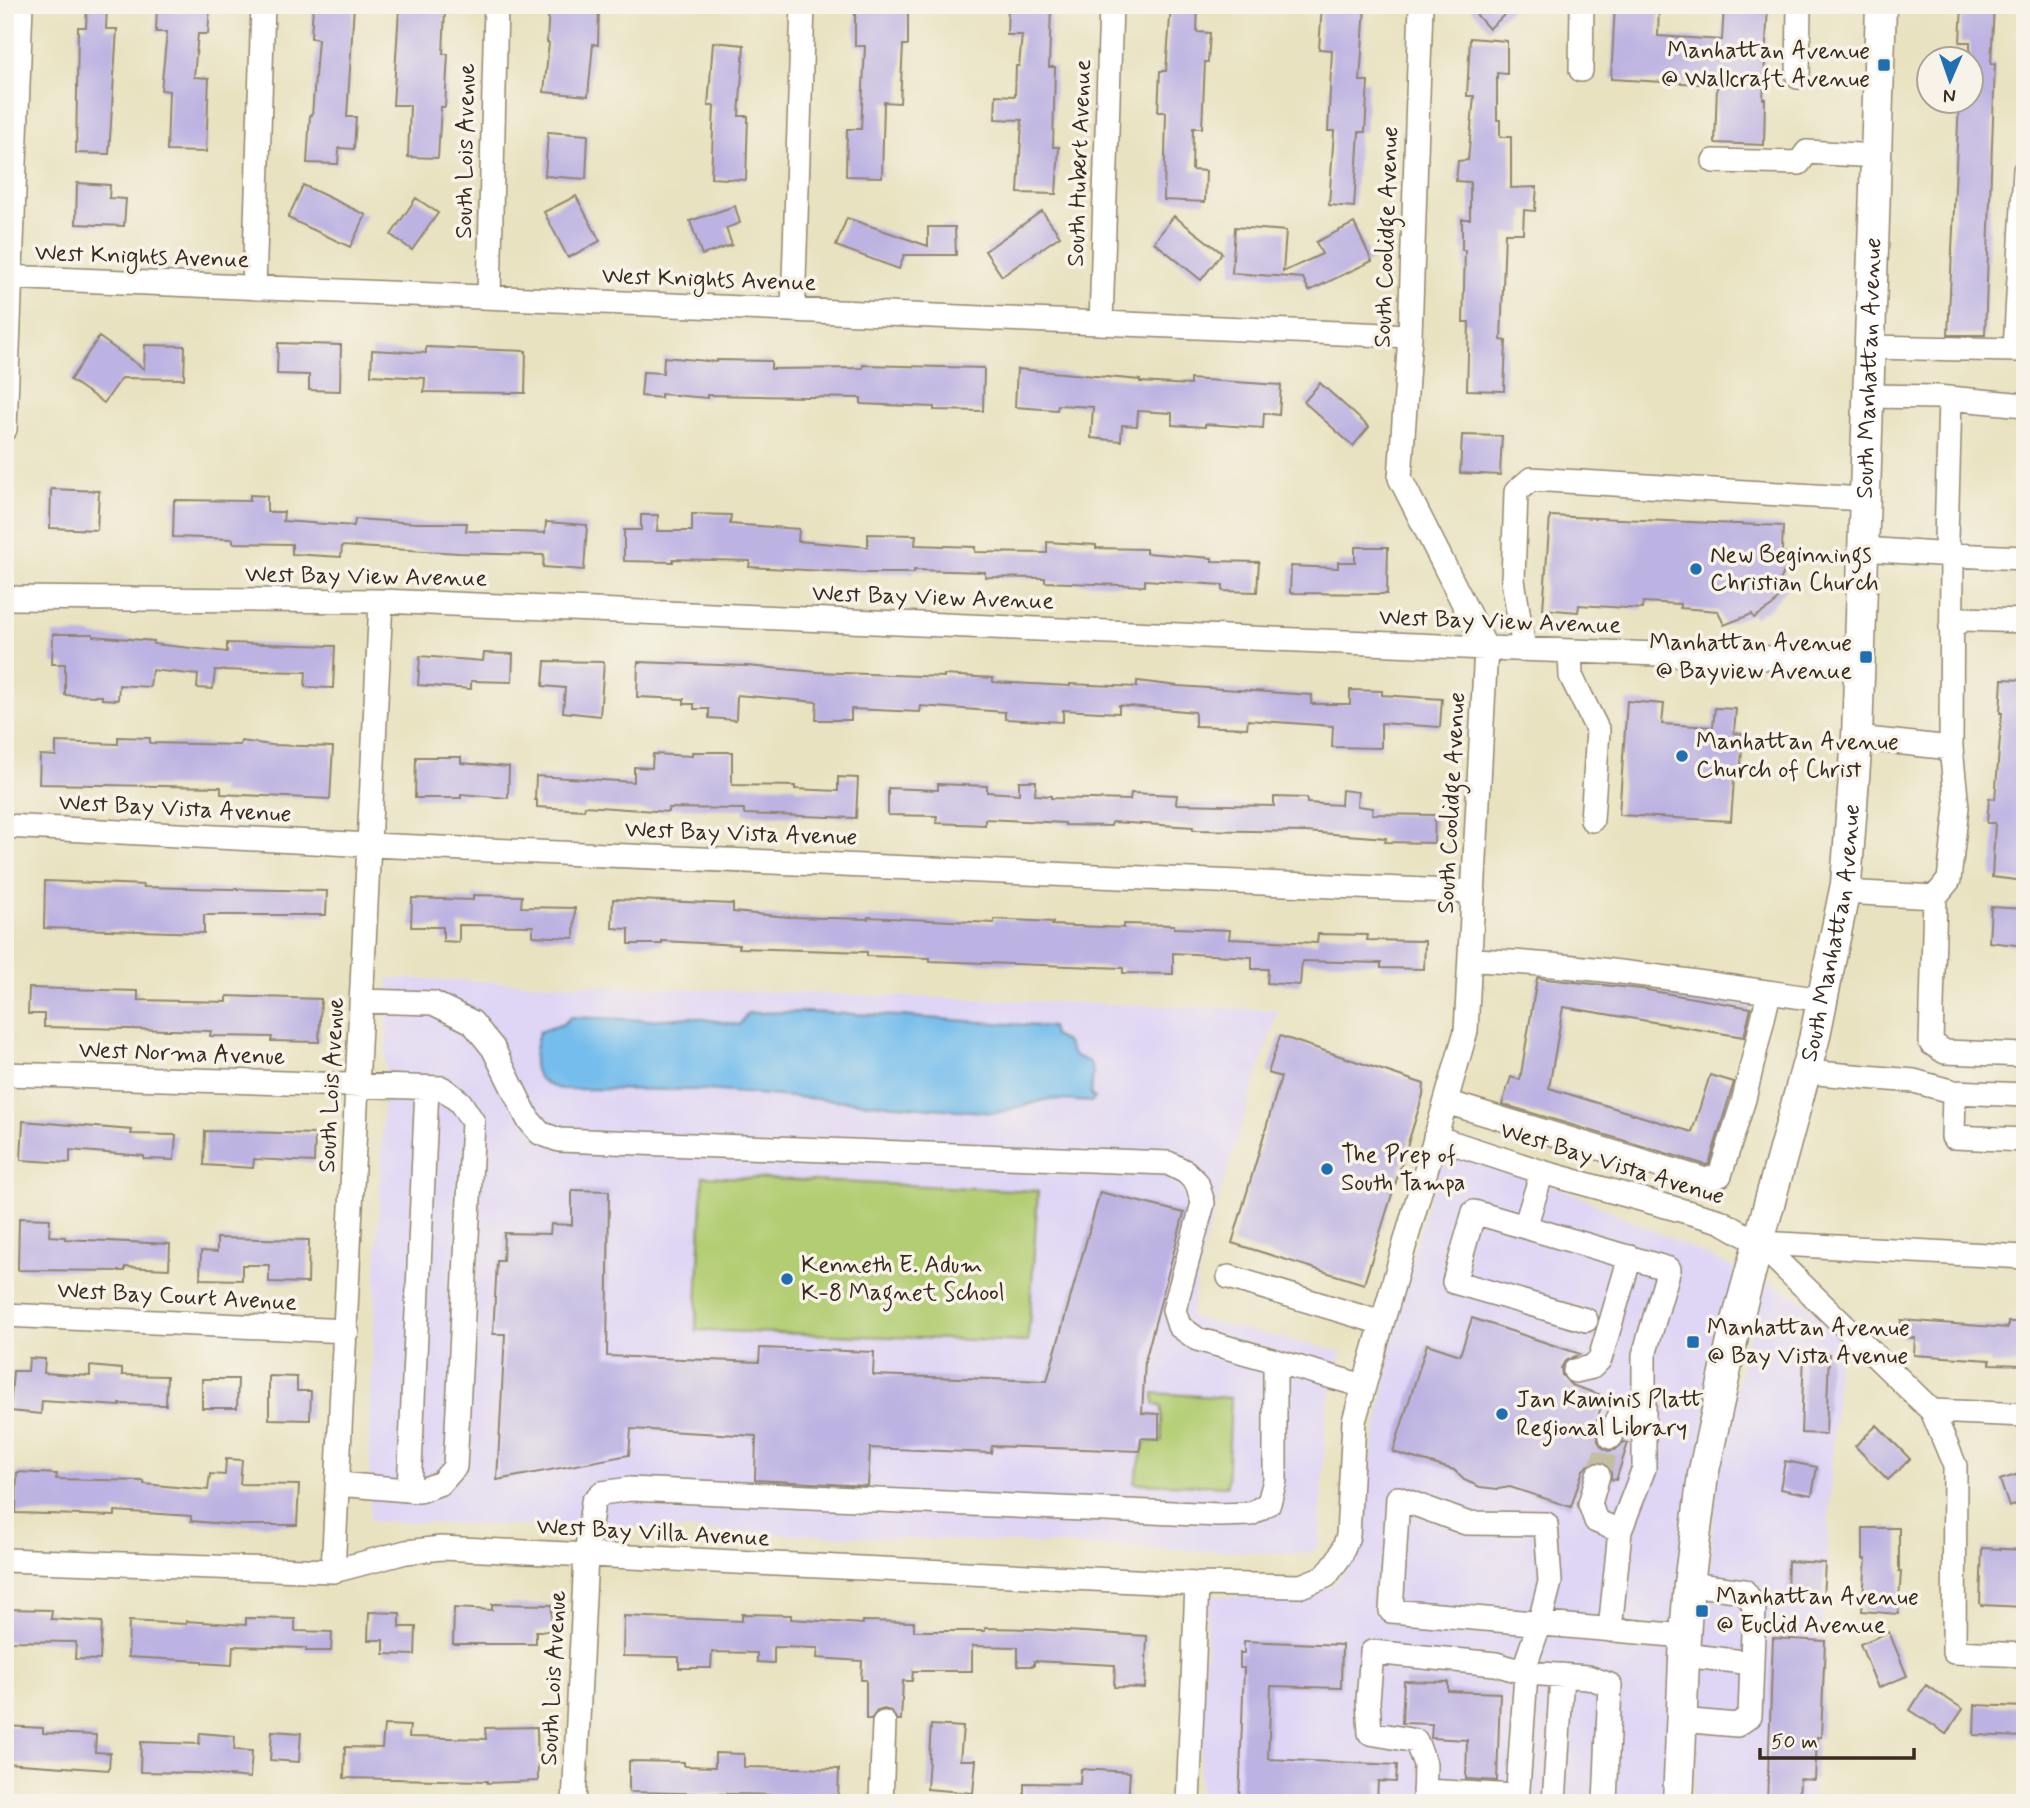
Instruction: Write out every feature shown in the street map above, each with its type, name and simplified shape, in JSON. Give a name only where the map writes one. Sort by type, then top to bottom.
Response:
[{"type":"main road","name":"South Manhattan Avenue","points":[[1678,1803],[1684,1645],[1703,1475],[1720,1387],[1805,1072],[1844,892],[1857,738],[1881,5]]},
{"type":"street","points":[[5,429],[8,277],[21,5]]},
{"type":"street","points":[[254,288],[263,5]]},
{"type":"street","name":"South Lois Avenue","points":[[489,297],[496,5]]},
{"type":"street","points":[[793,310],[803,5]]},
{"type":"street","name":"South Hubert Avenue","points":[[1101,323],[1111,5]]},
{"type":"street","name":"South Coolidge Avenue","points":[[1301,1587],[1326,1576],[1341,1555],[1348,1536],[1354,1421],[1466,1031],[1486,648],[1400,478],[1410,336],[1421,5]]},
{"type":"street","points":[[1581,70],[1583,5]]},
{"type":"street","points":[[1798,77],[1799,5]]},
{"type":"street","points":[[1714,161],[1799,163],[1807,152],[1876,156]]},
{"type":"street","points":[[1868,346],[2015,350],[2025,170]]},
{"type":"street","name":"West Knights Avenue","points":[[8,277],[1410,336]]},
{"type":"street","points":[[1867,396],[1950,398],[2025,405]]},
{"type":"street","points":[[1950,398],[1946,539],[1952,555],[1951,748],[1957,807],[1949,880],[1935,897],[1931,1043],[1945,1052],[2025,1055]]},
{"type":"street","points":[[1524,649],[1513,580],[1516,492],[1531,479],[1864,499]]},
{"type":"street","points":[[1863,549],[2025,558]]},
{"type":"street","name":"West Bay View Avenue","points":[[5,598],[381,601],[1486,648],[1859,661]]},
{"type":"street","name":"South Lois Avenue","points":[[333,1571],[347,1331],[381,601]]},
{"type":"street","points":[[1951,627],[1964,619],[2025,621]]},
{"type":"street","points":[[1570,651],[1571,676],[1598,730],[1592,820]]},
{"type":"street","points":[[1857,738],[1951,748]]},
{"type":"street","name":"West Bay Vista Avenue","points":[[5,826],[370,845],[1474,892]]},
{"type":"street","points":[[1844,892],[1935,897]]},
{"type":"street","points":[[1470,960],[1631,973],[1822,1000]]},
{"type":"street","points":[[1446,1102],[1706,1180],[1720,1175],[1744,1099],[1769,993]]},
{"type":"street","points":[[362,1001],[433,1003],[472,1022],[493,1048],[528,1119],[540,1133],[559,1140],[1167,1163],[1186,1172],[1196,1183],[1203,1203],[1174,1310],[1179,1326],[1196,1339],[1364,1386]]},
{"type":"street","points":[[1805,1072],[1914,1081],[1954,1092],[2025,1095]]},
{"type":"street","name":"West Norma Avenue","points":[[5,1074],[442,1088],[460,1102],[473,1122],[455,1466],[441,1483],[419,1491],[410,1490]]},
{"type":"street","points":[[338,1484],[410,1490],[426,1088]]},
{"type":"street","points":[[1954,1092],[1953,1137],[2025,1140]]},
{"type":"street","name":"West Bay Vista Avenue","points":[[1435,1137],[1542,1172],[1720,1221],[1759,1242],[2025,1257]]},
{"type":"street","points":[[1525,1227],[1542,1172]]},
{"type":"street","points":[[1586,1320],[1454,1282],[1474,1212],[1669,1269],[1644,1355],[1644,1468],[1620,1531],[1610,1630]]},
{"type":"street","points":[[1759,1242],[1933,1411],[1955,1466],[1954,1652],[2025,1655]]},
{"type":"street","points":[[1575,1371],[1592,1367],[1600,1359],[1630,1257]]},
{"type":"street","points":[[1229,1277],[1382,1323]]},
{"type":"street","name":"West Bay Court Avenue","points":[[5,1315],[347,1331]]},
{"type":"street","name":"South Lois Avenue","points":[[574,1803],[586,1556],[593,1502],[602,1493],[630,1489],[1220,1515],[1251,1514],[1269,1503],[1275,1480],[1275,1361]]},
{"type":"street","points":[[1611,1437],[1615,1419],[1625,1408],[1644,1402]]},
{"type":"street","points":[[1933,1411],[2025,1415]]},
{"type":"street","points":[[1598,1475],[1590,1504],[1596,1521],[1620,1531]]},
{"type":"street","points":[[1605,1803],[1610,1685],[1588,1677],[1526,1673],[1496,1664],[1372,1653],[1368,1701],[1370,1733],[1416,1741],[1425,1764],[1424,1797],[1517,1800],[1526,1673],[1527,1660],[1539,1625],[1550,1581],[1546,1524],[1466,1523],[1398,1498],[1391,1611],[1539,1625],[1610,1630],[1684,1645],[1752,1663]]},
{"type":"street","name":"West Bay Villa Avenue","points":[[5,1560],[333,1571],[406,1552],[441,1548],[1301,1587]]},
{"type":"street","points":[[1188,1803],[1197,1584]]},
{"type":"street","points":[[1680,1720],[1737,1725],[1750,1716],[1754,1605],[1744,1591],[1689,1584]]},
{"type":"street","points":[[1554,1803],[1562,1675]]},
{"type":"street","points":[[881,1803],[884,1723]]},
{"type":"shaded area","name":"Kenneth E. Adum K-8 Magnet School","points":[[389,978],[1278,1010],[1205,1242],[1190,1317],[1342,1352],[1326,1412],[1320,1538],[1317,1547],[1310,1552],[1299,1554],[609,1527],[370,1521],[369,1436]]},
{"type":"shaded area","points":[[1442,1152],[1572,1193],[1742,1272],[1672,1803],[1198,1803],[1208,1596],[1294,1598],[1295,1601],[1311,1598],[1311,1595],[1334,1584],[1351,1562],[1358,1537],[1403,1288]]},
{"type":"shaded area","points":[[1762,1280],[1800,1298],[1839,1336],[1813,1803],[1693,1803],[1717,1469]]},
{"type":"green space","points":[[703,1176],[1038,1191],[1028,1342],[696,1330]]},
{"type":"green space","points":[[1154,1393],[1231,1398],[1227,1486],[1134,1483],[1145,1442],[1162,1442],[1162,1407],[1154,1404]]},
{"type":"water","points":[[808,1012],[1051,1027],[1053,1036],[1066,1042],[1073,1055],[1089,1062],[1093,1072],[1091,1095],[1095,1098],[1091,1102],[1048,1099],[996,1113],[706,1090],[561,1089],[542,1081],[535,1068],[539,1032],[563,1024],[571,1017],[650,1020],[692,1017],[739,1025],[748,1013]]},
{"type":"building","points":[[87,5],[107,5],[106,29],[117,29],[109,154],[76,153],[78,27],[86,27]]},
{"type":"building","points":[[157,5],[210,5],[208,34],[198,34],[194,77],[209,78],[206,152],[167,151],[169,91],[161,90],[167,32],[156,32]]},
{"type":"building","points":[[313,5],[354,5],[347,117],[356,117],[354,149],[339,148],[338,164],[307,163],[318,39],[311,38]]},
{"type":"building","points":[[549,5],[599,5],[598,45],[593,44],[588,96],[544,92],[549,43]]},
{"type":"building","points":[[1008,5],[1051,7],[1049,67],[1055,67],[1053,147],[1059,147],[1056,194],[1018,193],[1022,120],[995,119],[996,95],[1015,96],[1016,66],[1019,66],[1022,35],[1007,35]]},
{"type":"building","points":[[1171,5],[1198,5],[1197,32],[1210,33],[1208,62],[1205,62],[1202,128],[1193,128],[1192,170],[1206,171],[1205,202],[1164,200],[1166,112],[1158,112],[1160,71],[1166,71]]},
{"type":"building","points":[[1322,5],[1365,6],[1360,81],[1368,81],[1365,132],[1359,132],[1354,207],[1329,205],[1334,131],[1328,131],[1332,50],[1319,49]]},
{"type":"building","points":[[1468,5],[1515,5],[1489,29]]},
{"type":"building","points":[[1615,5],[1659,5],[1658,36],[1722,40],[1724,5],[1768,5],[1763,99],[1764,145],[1715,143],[1717,85],[1611,79]]},
{"type":"building","points":[[1962,5],[1994,5],[1991,64],[1995,64],[1985,335],[1948,335],[1958,116],[1984,116],[1984,46],[1970,46],[1970,42],[1960,42]]},
{"type":"building","points":[[399,9],[445,11],[443,54],[448,54],[438,158],[408,157],[410,105],[393,105]]},
{"type":"building","points":[[855,9],[908,9],[908,45],[903,45],[900,103],[884,102],[882,177],[846,176],[847,129],[861,129],[865,46],[855,46]]},
{"type":"building","points":[[1470,38],[1507,41],[1507,74],[1497,73],[1497,120],[1500,120],[1500,137],[1511,137],[1511,188],[1537,187],[1535,211],[1524,210],[1523,233],[1505,233],[1501,340],[1506,341],[1504,391],[1467,390],[1469,322],[1463,322],[1465,250],[1462,250],[1462,219],[1470,219],[1470,182],[1456,181],[1458,161],[1468,160],[1474,96],[1467,96]]},
{"type":"building","points":[[713,42],[744,45],[739,116],[748,116],[746,180],[711,178],[714,106],[708,106]]},
{"type":"building","points":[[548,132],[588,135],[586,179],[545,176]]},
{"type":"building","points":[[77,183],[110,185],[109,198],[126,199],[124,226],[76,224]]},
{"type":"building","points":[[303,185],[366,215],[350,247],[288,218]]},
{"type":"building","points":[[576,196],[600,241],[568,258],[544,212]]},
{"type":"building","points":[[416,198],[438,213],[412,250],[391,235]]},
{"type":"building","points":[[735,206],[740,223],[726,228],[732,245],[702,255],[690,221]]},
{"type":"building","points":[[1042,211],[1060,236],[1002,276],[985,251]]},
{"type":"building","points":[[1174,216],[1222,253],[1201,280],[1154,242]]},
{"type":"building","points":[[847,218],[928,246],[928,227],[955,227],[956,255],[904,255],[899,269],[836,246]]},
{"type":"building","points":[[1354,223],[1372,261],[1309,291],[1303,278],[1232,273],[1235,227],[1286,231],[1283,272],[1322,254],[1316,242]]},
{"type":"building","points":[[99,337],[144,369],[145,345],[185,346],[184,379],[122,378],[104,403],[70,380]]},
{"type":"building","points":[[278,343],[341,345],[340,391],[309,390],[309,375],[277,374]]},
{"type":"building","points":[[426,347],[526,351],[525,393],[424,392],[425,378],[371,375],[372,350],[426,353]]},
{"type":"building","points":[[664,357],[717,362],[771,361],[771,369],[863,368],[863,365],[984,368],[983,411],[861,404],[861,398],[707,395],[707,398],[661,394],[661,398],[641,396],[643,372],[663,373]]},
{"type":"building","points":[[1017,369],[1140,382],[1190,385],[1190,379],[1281,385],[1279,415],[1264,413],[1263,428],[1205,424],[1205,427],[1172,425],[1172,413],[1138,411],[1137,426],[1122,425],[1121,441],[1091,438],[1093,407],[1058,405],[1057,410],[1015,407]]},
{"type":"building","points":[[1320,383],[1369,427],[1353,446],[1304,402]]},
{"type":"building","points":[[1462,435],[1502,436],[1500,475],[1460,473]]},
{"type":"building","points":[[51,489],[99,491],[97,530],[50,528]]},
{"type":"building","points":[[250,495],[267,496],[267,512],[284,512],[283,521],[354,526],[355,519],[467,523],[466,531],[545,533],[546,522],[587,525],[584,570],[543,567],[544,555],[342,546],[341,557],[292,554],[292,544],[233,543],[233,539],[173,537],[174,500],[250,501]]},
{"type":"building","points":[[692,514],[731,515],[730,524],[799,529],[798,541],[868,547],[868,534],[916,535],[915,545],[975,547],[975,552],[1047,553],[1047,542],[1096,545],[1096,548],[1146,549],[1146,553],[1212,558],[1212,561],[1259,562],[1257,592],[1223,591],[1223,585],[1145,580],[1145,586],[1045,582],[1045,578],[985,577],[985,572],[914,570],[914,573],[862,573],[749,567],[750,561],[624,561],[624,530],[641,530],[641,515],[658,515],[657,531],[692,531]]},
{"type":"building","name":"New Beginnings Christian Church","points":[[1550,516],[1783,526],[1782,551],[1791,556],[1780,581],[1787,587],[1772,606],[1754,618],[1752,614],[1724,625],[1718,611],[1680,608],[1680,604],[1643,602],[1642,609],[1579,605],[1578,612],[1543,609]]},
{"type":"building","points":[[1355,547],[1388,547],[1387,594],[1290,593],[1291,566],[1338,568],[1338,562],[1355,562]]},
{"type":"building","points":[[53,634],[93,634],[227,652],[227,643],[335,646],[333,688],[305,687],[306,672],[215,670],[213,689],[197,688],[198,675],[152,670],[150,687],[119,685],[118,700],[102,699],[102,696],[65,695],[65,664],[52,664]]},
{"type":"building","points":[[484,653],[513,654],[512,682],[471,681],[471,689],[418,685],[420,656],[483,661]]},
{"type":"building","points":[[545,661],[604,662],[600,716],[563,712],[565,688],[543,686]]},
{"type":"building","points":[[638,662],[817,672],[944,675],[993,678],[993,682],[1070,686],[1137,687],[1137,681],[1312,695],[1311,704],[1350,704],[1350,690],[1382,691],[1382,695],[1442,699],[1440,727],[1381,723],[1381,748],[1332,747],[1333,726],[1248,720],[1247,728],[1195,726],[1195,712],[1119,705],[1119,713],[1063,710],[1063,722],[1005,719],[1005,712],[921,706],[920,712],[851,709],[851,720],[816,720],[817,702],[737,695],[736,720],[709,718],[709,709],[694,709],[694,704],[684,704],[684,699],[637,697]]},
{"type":"building","points":[[2002,679],[2025,680],[2025,881],[1992,877],[1995,823],[1987,823],[1989,798],[1995,799]]},
{"type":"building","name":"Manhattan Avenue Church of Christ","points":[[1627,701],[1664,704],[1662,724],[1713,727],[1715,708],[1736,709],[1734,733],[1743,734],[1740,779],[1734,779],[1731,821],[1619,815]]},
{"type":"building","points":[[118,737],[150,738],[150,743],[240,745],[241,741],[333,747],[330,799],[221,794],[221,787],[39,784],[40,755],[56,756],[56,742],[118,744]]},
{"type":"building","points":[[692,752],[732,752],[732,785],[795,786],[795,789],[838,791],[838,777],[858,778],[856,818],[744,814],[744,809],[668,808],[668,812],[585,806],[584,810],[537,807],[536,776],[634,782],[634,767],[652,768],[653,754],[692,756]]},
{"type":"building","points":[[416,757],[461,757],[461,763],[509,767],[508,798],[461,794],[461,798],[415,798]]},
{"type":"building","points":[[1019,781],[1036,781],[1035,795],[1051,798],[1130,800],[1131,793],[1177,795],[1176,804],[1274,806],[1274,797],[1307,798],[1307,803],[1341,805],[1342,790],[1358,792],[1357,806],[1373,808],[1372,814],[1435,815],[1434,843],[1385,842],[1386,838],[1306,832],[1193,830],[1193,827],[1112,822],[1111,826],[985,819],[985,825],[936,823],[937,816],[888,815],[888,788],[938,790],[938,784],[987,786],[987,792],[1019,794]]},
{"type":"building","points":[[45,881],[144,885],[143,887],[327,891],[326,915],[204,915],[204,933],[44,928]]},
{"type":"building","points":[[473,895],[522,896],[521,907],[575,908],[574,938],[533,936],[533,926],[459,925],[459,942],[443,941],[443,927],[411,927],[412,898],[473,900]]},
{"type":"building","points":[[613,899],[733,904],[733,912],[789,917],[868,917],[994,923],[994,919],[1124,928],[1124,924],[1174,925],[1174,928],[1230,930],[1229,939],[1317,943],[1318,934],[1368,935],[1367,940],[1425,941],[1424,969],[1381,968],[1381,963],[1302,961],[1300,985],[1267,983],[1268,969],[1252,969],[1252,957],[1173,953],[1173,974],[1123,973],[1123,968],[930,961],[930,958],[867,956],[867,952],[739,948],[739,945],[662,941],[662,944],[629,944],[629,929],[612,928]]},
{"type":"building","points":[[1991,907],[2025,909],[2025,946],[1989,942]]},
{"type":"building","points":[[1537,978],[1641,989],[1751,1008],[1744,1037],[1563,1007],[1549,1088],[1692,1132],[1710,1075],[1734,1082],[1709,1164],[1502,1104],[1511,1077],[1520,1080]]},
{"type":"building","points":[[29,988],[138,991],[138,1000],[227,1002],[227,996],[321,999],[319,1042],[271,1041],[272,1037],[210,1036],[211,1031],[44,1027],[44,1014],[28,1014]]},
{"type":"building","name":"The Prep of South Tampa","points":[[1280,1036],[1424,1084],[1423,1095],[1364,1284],[1232,1243],[1281,1077],[1268,1073]]},
{"type":"building","points":[[23,1121],[132,1130],[131,1134],[176,1135],[174,1160],[70,1150],[70,1163],[21,1160]]},
{"type":"building","points":[[205,1131],[315,1134],[314,1162],[254,1159],[253,1168],[204,1165]]},
{"type":"building","points":[[572,1190],[609,1191],[607,1356],[759,1362],[760,1348],[874,1352],[873,1375],[1047,1381],[1100,1192],[1184,1213],[1145,1361],[1142,1413],[1159,1414],[1159,1439],[1141,1438],[1140,1451],[992,1446],[991,1453],[870,1448],[868,1486],[755,1480],[756,1436],[631,1429],[629,1455],[497,1480],[505,1334],[493,1334],[497,1261],[503,1261],[504,1233],[550,1234],[551,1224],[572,1225]]},
{"type":"building","points":[[19,1218],[50,1219],[49,1236],[65,1239],[170,1244],[169,1269],[125,1267],[125,1271],[18,1270]]},
{"type":"building","points":[[217,1238],[309,1240],[308,1283],[269,1282],[269,1265],[242,1265],[242,1280],[200,1279],[201,1251],[217,1252]]},
{"type":"building","name":"Jan Kaminis Platt Regional Library","points":[[1472,1318],[1580,1354],[1565,1361],[1561,1368],[1562,1375],[1571,1385],[1604,1396],[1594,1431],[1598,1432],[1598,1441],[1608,1451],[1615,1450],[1624,1442],[1628,1443],[1616,1480],[1611,1479],[1611,1471],[1602,1462],[1595,1461],[1583,1470],[1571,1507],[1510,1487],[1480,1487],[1464,1480],[1454,1470],[1393,1452],[1427,1344],[1460,1355]]},
{"type":"building","points":[[1901,1320],[2008,1328],[2008,1322],[2025,1322],[2025,1365],[1990,1364],[1990,1360],[1914,1355],[1915,1338],[1900,1337]]},
{"type":"building","points":[[1804,1353],[1829,1354],[1826,1434],[1801,1433]]},
{"type":"building","points":[[29,1358],[45,1359],[44,1373],[90,1376],[90,1366],[122,1369],[122,1375],[167,1376],[166,1405],[120,1406],[42,1401],[41,1414],[10,1411],[13,1371],[28,1371]]},
{"type":"building","points":[[269,1376],[297,1377],[297,1391],[311,1391],[310,1420],[269,1419]]},
{"type":"building","points":[[202,1379],[238,1379],[237,1408],[202,1408]]},
{"type":"building","points":[[1877,1425],[1910,1459],[1888,1480],[1855,1446]]},
{"type":"building","points":[[226,1459],[242,1460],[240,1484],[299,1485],[297,1525],[237,1525],[191,1521],[191,1516],[115,1511],[115,1516],[16,1513],[17,1472],[57,1474],[56,1479],[144,1481],[144,1484],[208,1490],[210,1474],[225,1475]]},
{"type":"building","points":[[1785,1461],[1817,1467],[1812,1495],[1780,1489]]},
{"type":"building","points":[[2025,1472],[2025,1502],[2009,1507],[2000,1480]]},
{"type":"building","points":[[1863,1528],[1899,1528],[1901,1572],[1898,1614],[1862,1611],[1866,1559],[1863,1559]]},
{"type":"building","points":[[1982,1548],[2025,1550],[2025,1607],[1981,1605]]},
{"type":"building","points":[[1788,1561],[1825,1563],[1823,1598],[1787,1596]]},
{"type":"building","points":[[492,1604],[552,1605],[551,1631],[536,1631],[536,1644],[453,1644],[454,1608],[492,1610]]},
{"type":"building","points":[[5,1609],[52,1610],[51,1619],[102,1622],[100,1660],[75,1659],[76,1642],[5,1641]]},
{"type":"building","points":[[369,1612],[400,1613],[400,1627],[416,1627],[415,1655],[384,1654],[384,1640],[368,1640]]},
{"type":"building","points":[[742,1614],[791,1615],[791,1619],[863,1624],[863,1621],[914,1622],[914,1631],[1035,1629],[1147,1636],[1145,1688],[1114,1687],[1115,1665],[1034,1661],[1034,1666],[1018,1666],[1018,1647],[972,1646],[972,1671],[913,1671],[912,1681],[903,1681],[901,1720],[897,1720],[891,1711],[884,1709],[877,1711],[871,1719],[866,1719],[866,1680],[861,1680],[862,1661],[817,1658],[818,1648],[774,1647],[774,1663],[757,1662],[757,1653],[712,1652],[711,1668],[679,1668],[679,1657],[623,1656],[624,1616],[742,1621]]},
{"type":"building","points":[[246,1618],[295,1619],[295,1631],[332,1632],[331,1651],[233,1646],[232,1665],[128,1657],[129,1621],[246,1625]]},
{"type":"building","points":[[1889,1632],[1907,1676],[1878,1688],[1860,1644]]},
{"type":"building","points":[[1773,1638],[1825,1641],[1821,1737],[1817,1737],[1815,1780],[1800,1779],[1799,1803],[1767,1803]]},
{"type":"building","points":[[1244,1641],[1342,1645],[1341,1688],[1271,1686],[1268,1759],[1397,1765],[1396,1782],[1378,1781],[1377,1803],[1239,1803],[1244,1668],[1240,1668],[1240,1653],[1244,1653]]},
{"type":"building","points":[[1404,1681],[1448,1682],[1448,1691],[1500,1693],[1497,1781],[1466,1779],[1467,1740],[1431,1738],[1432,1724],[1402,1723]]},
{"type":"building","points":[[1926,1685],[1963,1709],[1946,1734],[1910,1710]]},
{"type":"building","points":[[1975,1705],[2025,1707],[2025,1737],[1974,1735]]},
{"type":"building","points":[[384,1725],[410,1726],[409,1737],[486,1739],[485,1728],[537,1727],[538,1781],[487,1783],[344,1778],[345,1747],[382,1748]]},
{"type":"building","points":[[931,1725],[963,1727],[960,1760],[976,1760],[973,1793],[927,1789]]},
{"type":"building","points":[[5,1726],[43,1728],[43,1733],[96,1735],[95,1752],[110,1753],[109,1770],[5,1763]]},
{"type":"building","points":[[272,1731],[301,1733],[299,1762],[270,1760]]},
{"type":"building","points":[[200,1733],[235,1736],[234,1750],[252,1751],[250,1778],[197,1773],[140,1772],[141,1742],[199,1744]]},
{"type":"building","points":[[715,1753],[744,1754],[744,1767],[839,1769],[838,1799],[629,1792],[629,1761],[684,1762],[684,1766],[715,1767]]},
{"type":"building","points":[[1081,1769],[1130,1772],[1128,1803],[1024,1803],[1024,1783],[1080,1784]]},
{"type":"tunnel","points":[[1598,1475],[1611,1437]]},
{"type":"place","name":"Manhattan Avenue @ Wallcraft Avenue","points":[[1884,65]]},
{"type":"place","name":"New Beginnings Christian Church","points":[[1696,569]]},
{"type":"place","name":"Manhattan Avenue @ Bayview Avenue","points":[[1866,657]]},
{"type":"place","name":"Manhattan Avenue Church of Christ","points":[[1682,756]]},
{"type":"place","name":"The Prep of South Tampa","points":[[1327,1169]]},
{"type":"place","name":"Kenneth E. Adum K-8 Magnet School","points":[[787,1279]]},
{"type":"place","name":"Manhattan Avenue @ Bay Vista Avenue","points":[[1693,1342]]},
{"type":"place","name":"Jan Kaminis Platt Regional Library","points":[[1502,1414]]},
{"type":"place","name":"Manhattan Avenue @ Euclid Avenue","points":[[1702,1611]]}]
